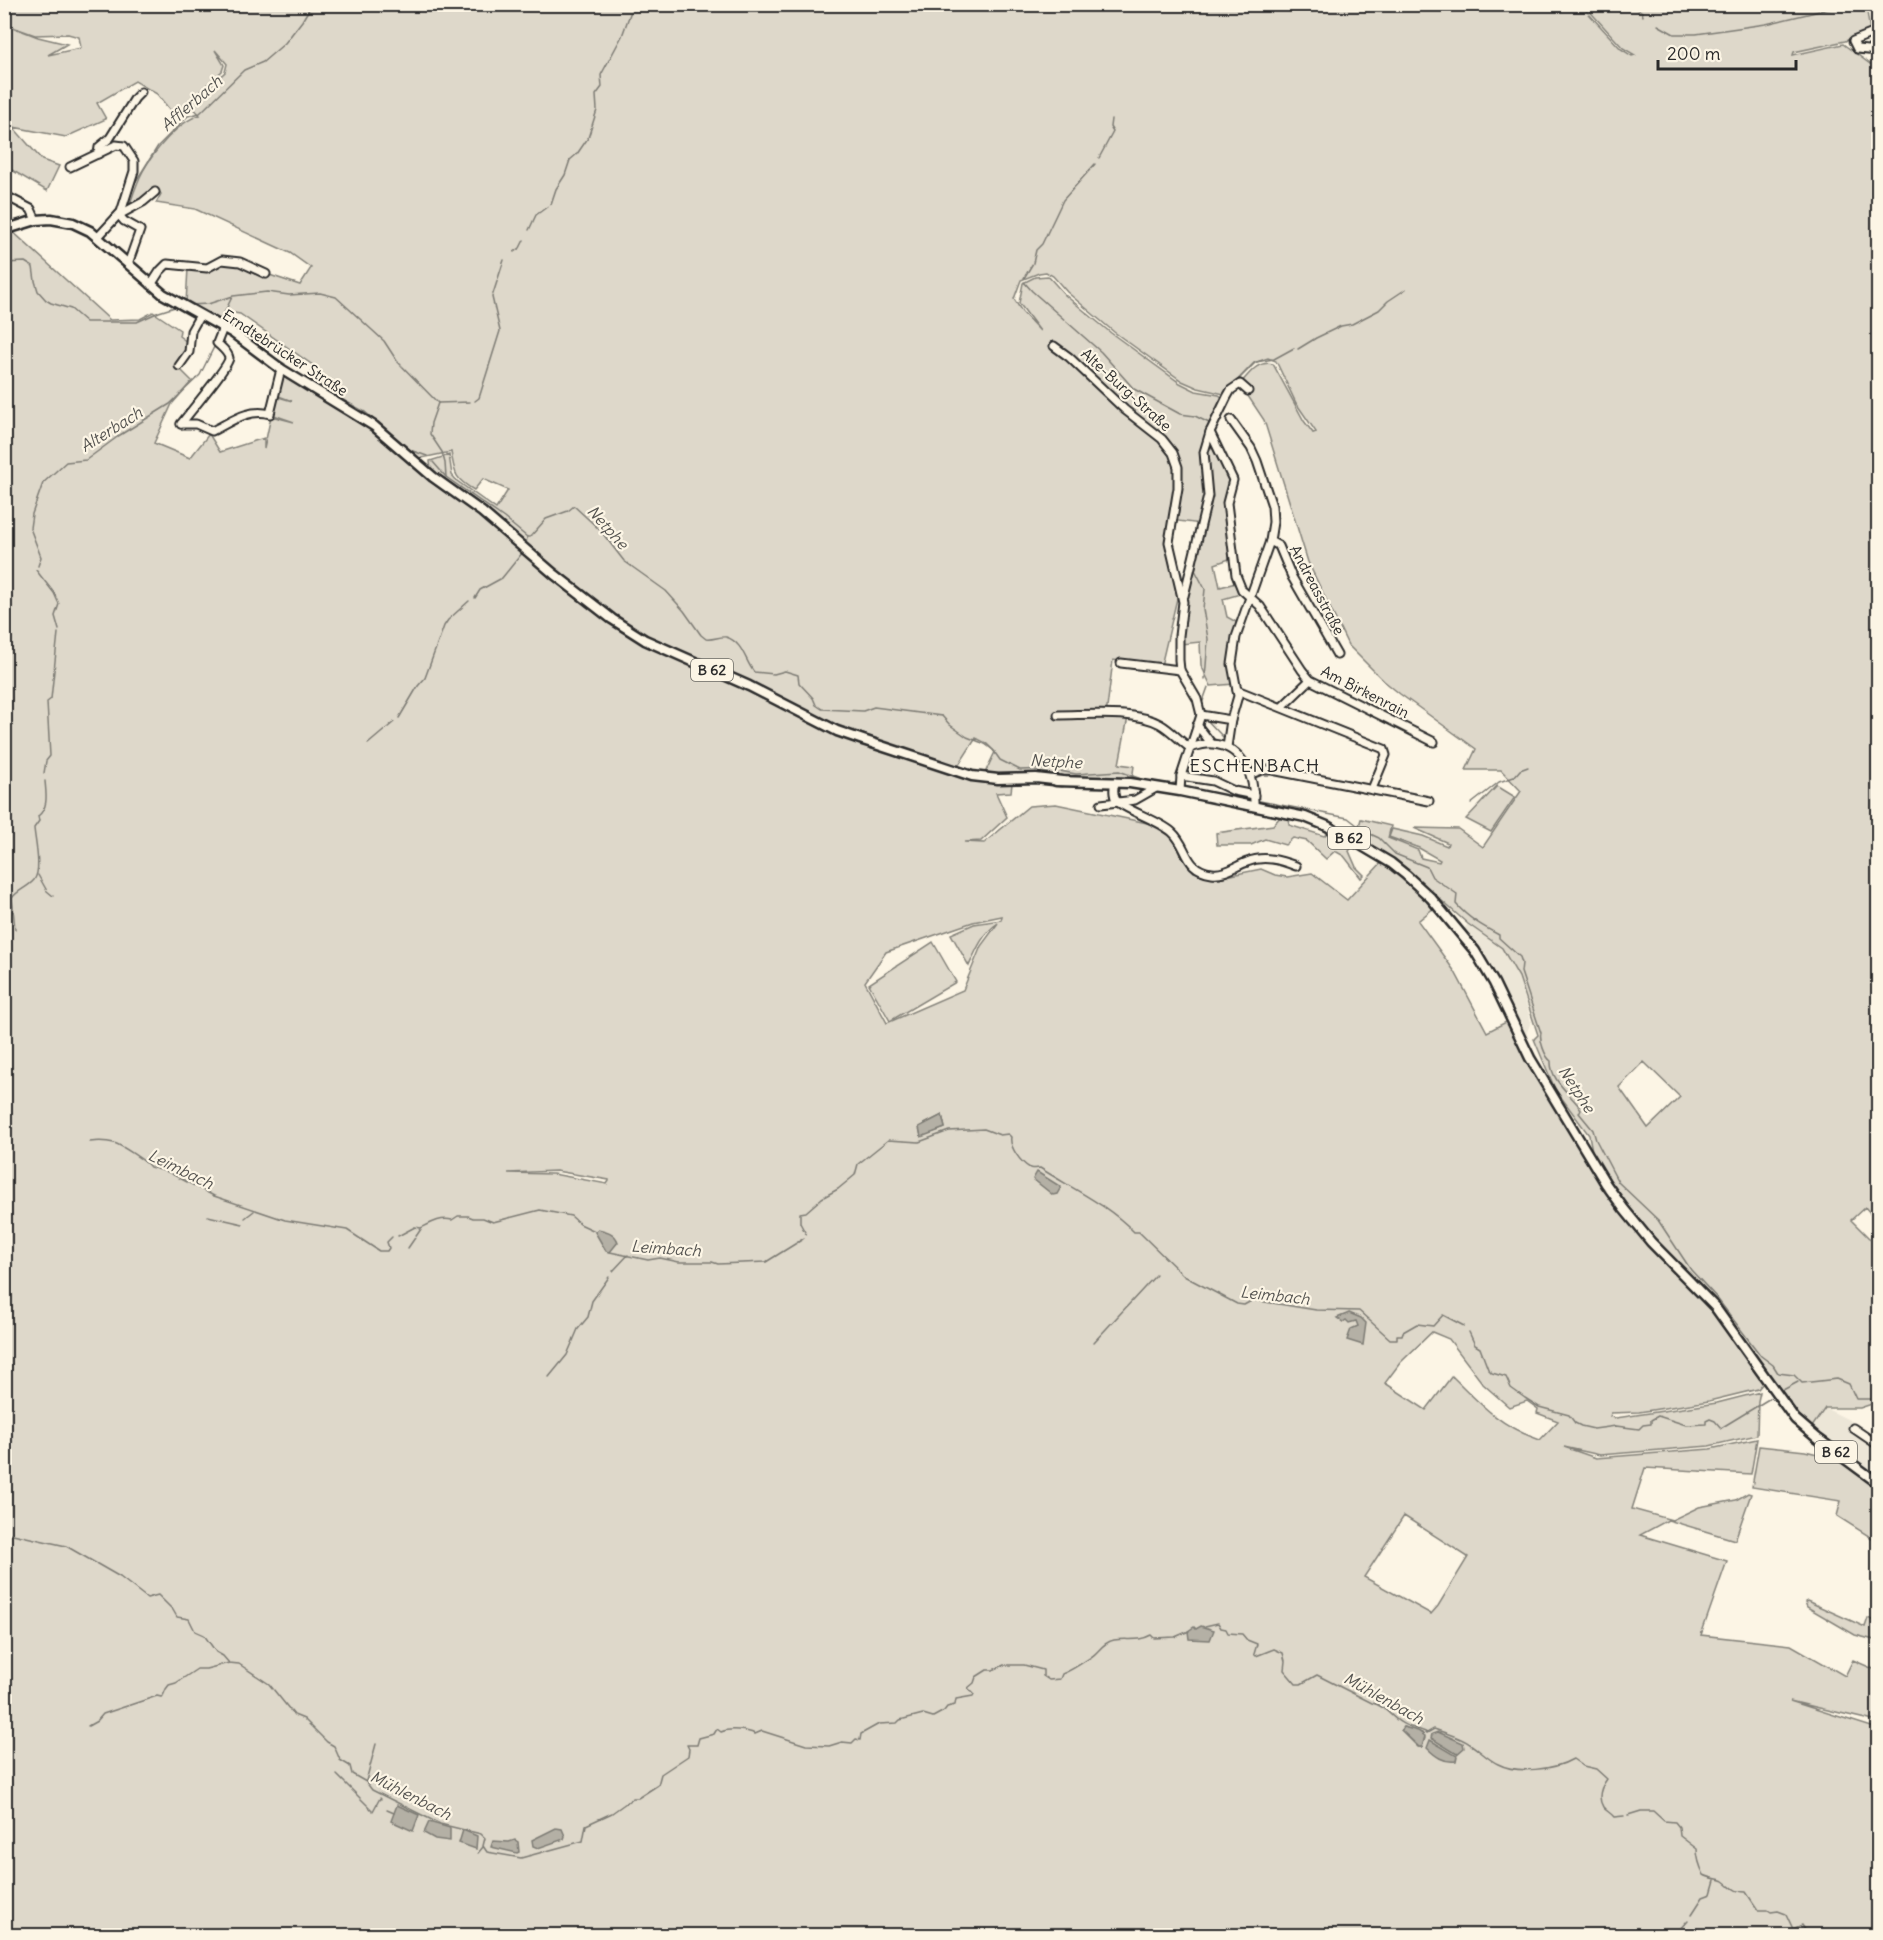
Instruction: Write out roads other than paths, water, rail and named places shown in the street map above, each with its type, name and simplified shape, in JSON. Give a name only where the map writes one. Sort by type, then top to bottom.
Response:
[{"type":"main road","name":"Erndtebrücker Straße","points":[[4,230],[36,220],[65,220],[82,226],[99,237],[151,285],[187,309],[248,343],[281,369],[368,421],[433,477],[495,523],[563,581],[612,619],[645,640],[749,686],[837,731],[957,771],[988,779],[1036,778],[1115,782]]},
{"type":"main road","name":"B 62","points":[[1115,782],[1156,788],[1181,783],[1254,806],[1305,817],[1327,826],[1391,863],[1431,898],[1475,951],[1530,1058],[1606,1184],[1624,1209],[1651,1242],[1714,1307],[1795,1419],[1811,1434],[1878,1483]]},
{"type":"street","points":[[1878,31],[1852,41],[1857,49],[1878,51]]},
{"type":"street","points":[[98,154],[99,147],[110,138],[141,92]]},
{"type":"street","points":[[70,167],[112,146],[122,145],[134,161],[133,176],[119,216]]},
{"type":"street","points":[[99,237],[119,216],[155,192]]},
{"type":"street","points":[[4,195],[31,209],[36,220]]},
{"type":"street","points":[[119,216],[140,230],[128,264]]},
{"type":"street","points":[[151,285],[167,264],[207,268],[222,260],[240,262],[266,274]]},
{"type":"street","points":[[179,366],[189,352],[191,331],[200,315]]},
{"type":"street","points":[[223,328],[217,343],[228,354],[229,360],[224,371],[181,424],[196,424],[212,431],[241,416],[264,412],[270,414],[281,369]]},
{"type":"street","name":"Alte-Burg-Straße","points":[[1054,346],[1069,357],[1125,410],[1157,435],[1173,453],[1179,477],[1169,542],[1183,602],[1179,636],[1180,670],[1197,699],[1201,715]]},
{"type":"street","points":[[1183,602],[1208,496],[1204,452],[1210,432],[1231,390],[1240,384],[1248,392]]},
{"type":"street","points":[[1227,747],[1237,700],[1232,664],[1236,637],[1270,541],[1273,522],[1272,506],[1265,482],[1251,448],[1231,420]]},
{"type":"street","name":"Am Birkenrain","points":[[1210,432],[1233,480],[1227,503],[1236,575],[1242,590],[1260,606],[1310,680],[1434,742]]},
{"type":"street","name":"Andreasstraße","points":[[1270,541],[1279,546],[1292,577],[1337,655]]},
{"type":"street","points":[[1121,663],[1180,670]]},
{"type":"street","points":[[1282,707],[1310,680]]},
{"type":"street","points":[[1237,690],[1384,749],[1386,755],[1372,789]]},
{"type":"street","points":[[1058,715],[1125,716],[1148,720],[1163,726],[1190,748]]},
{"type":"street","points":[[1231,720],[1201,715],[1181,783],[1207,780],[1234,791],[1254,795]]},
{"type":"street","points":[[1197,725],[1212,743]]},
{"type":"street","points":[[1190,748],[1212,743],[1227,747],[1238,756],[1251,774],[1254,806]]},
{"type":"street","points":[[1251,774],[1262,770],[1272,770],[1429,801]]},
{"type":"street","points":[[1115,782],[1114,793],[1119,803],[1169,830],[1177,838],[1188,860],[1203,871],[1218,874],[1247,862],[1266,858],[1296,866]]},
{"type":"street","points":[[1101,804],[1138,799],[1156,788]]},
{"type":"street","points":[[1853,1428],[1878,1445]]},
{"type":"waterway","name":"Afflerbach","points":[[133,186],[158,146],[188,116],[200,113],[244,70],[263,62],[285,43],[312,4]]},
{"type":"waterway","points":[[1631,4],[1642,12],[1643,16]]},
{"type":"waterway","points":[[1658,25],[1674,34],[1696,34],[1766,24],[1849,4]]},
{"type":"waterway","points":[[529,230],[536,215],[551,204],[570,160],[588,138],[597,110],[596,95],[602,87],[601,75],[622,36],[631,11]]},
{"type":"waterway","points":[[1099,158],[1113,132],[1110,127],[1111,119]]},
{"type":"waterway","points":[[1024,278],[1063,200],[1095,164]]},
{"type":"waterway","points":[[514,252],[520,248],[524,240]]},
{"type":"waterway","points":[[475,401],[479,398],[500,331],[492,297],[504,260]]},
{"type":"waterway","name":"Netphe","points":[[4,263],[25,262],[33,267],[38,291],[46,300],[71,309],[86,322],[137,322],[178,306]]},
{"type":"waterway","points":[[1024,282],[1101,352],[1134,389],[1180,414],[1195,416],[1211,424]]},
{"type":"waterway","points":[[1298,349],[1316,338],[1341,326],[1352,324],[1379,310],[1406,289]]},
{"type":"waterway","name":"Netphe","points":[[189,305],[208,304],[233,296],[267,292],[289,295],[320,293],[336,297],[384,341],[397,361],[438,403],[430,434],[442,452],[446,477],[527,537],[530,537],[546,519],[568,511],[574,506],[600,530],[624,561],[666,591],[701,635],[706,639],[724,637],[732,639],[740,647],[754,672],[774,674],[785,671],[798,675],[799,683],[813,698],[816,705],[822,709],[863,711],[874,707],[942,716],[967,737],[993,750],[1000,760],[1020,770],[1048,769],[1076,774],[1119,771],[1144,780],[1170,784],[1179,782]]},
{"type":"waterway","name":"Alterbach","points":[[221,320],[232,297]]},
{"type":"waterway","name":"Alterbach","points":[[38,566],[41,557],[30,528],[32,514],[43,483],[66,462],[86,460],[120,435],[170,404],[200,375],[215,345]]},
{"type":"waterway","points":[[1229,389],[1256,362],[1274,359],[1294,348]]},
{"type":"waterway","points":[[275,358],[285,364]]},
{"type":"waterway","points":[[310,382],[365,412],[410,450],[427,456]]},
{"type":"waterway","points":[[438,403],[470,402]]},
{"type":"waterway","points":[[433,462],[446,477]]},
{"type":"waterway","points":[[526,545],[527,537]]},
{"type":"waterway","points":[[1201,541],[1195,570],[1205,589],[1203,609],[1208,639],[1205,679]]},
{"type":"waterway","points":[[475,598],[480,590],[502,578],[523,552]]},
{"type":"waterway","name":"Alterbach","points":[[36,570],[54,593],[59,604],[55,616],[59,630]]},
{"type":"waterway","points":[[399,718],[425,678],[444,626],[469,601]]},
{"type":"waterway","name":"Alterbach","points":[[44,773],[46,761],[50,756],[47,702],[51,699],[58,633]]},
{"type":"waterway","points":[[1203,701],[1208,687]]},
{"type":"waterway","points":[[1205,718],[1224,738]]},
{"type":"waterway","points":[[368,744],[394,722]]},
{"type":"waterway","points":[[1471,804],[1499,782],[1514,777],[1520,770],[1528,767]]},
{"type":"waterway","name":"Alterbach","points":[[15,929],[12,898],[34,880],[38,869],[34,828],[39,821],[38,816],[44,809],[45,781]]},
{"type":"waterway","name":"Netphe","points":[[1184,782],[1194,781]]},
{"type":"waterway","name":"Netphe","points":[[1207,784],[1248,799]]},
{"type":"waterway","name":"Netphe","points":[[1260,801],[1348,818],[1366,832],[1379,838],[1395,854],[1427,867],[1432,877],[1457,894],[1456,904],[1476,921],[1499,935],[1499,938],[1520,957],[1521,972],[1541,1033],[1542,1044],[1551,1061],[1554,1075],[1581,1109],[1579,1113],[1593,1130],[1618,1182],[1658,1220],[1691,1270],[1716,1297],[1761,1356],[1773,1365],[1778,1373],[1794,1375],[1802,1383],[1837,1379],[1849,1384],[1856,1399],[1878,1399]]},
{"type":"waterway","points":[[38,875],[47,891],[53,896]]},
{"type":"waterway","points":[[4,918],[13,911]]},
{"type":"waterway","name":"Leimbach","points":[[806,1234],[800,1223],[800,1213],[806,1212],[855,1175],[858,1164],[888,1140],[919,1142],[949,1131],[984,1129],[1000,1135],[1008,1134],[1016,1154],[1027,1166],[1040,1168],[1102,1205],[1134,1232],[1139,1232],[1184,1276],[1237,1304],[1244,1305],[1253,1300],[1316,1310],[1359,1311],[1390,1339],[1397,1339],[1397,1335],[1402,1335],[1403,1332],[1417,1324],[1433,1326],[1443,1315],[1464,1326]]},
{"type":"waterway","name":"Leimbach","points":[[90,1142],[117,1144],[150,1167],[168,1172],[214,1196],[285,1220],[347,1230],[379,1251],[387,1251],[389,1248],[387,1242],[392,1237]]},
{"type":"waterway","name":"Leimbach","points":[[398,1236],[415,1227],[421,1228],[436,1221],[452,1220],[458,1216],[483,1218],[493,1222],[540,1210],[571,1216],[580,1224],[595,1231]]},
{"type":"waterway","points":[[245,1218],[254,1211]]},
{"type":"waterway","points":[[208,1216],[243,1224]]},
{"type":"waterway","points":[[408,1248],[421,1229]]},
{"type":"waterway","name":"Leimbach","points":[[610,1252],[648,1260],[660,1258],[679,1262],[718,1264],[766,1262],[803,1239]]},
{"type":"waterway","points":[[613,1271],[628,1255]]},
{"type":"waterway","points":[[1094,1342],[1156,1275]]},
{"type":"waterway","points":[[549,1377],[567,1355],[578,1329],[588,1317],[592,1301],[609,1277]]},
{"type":"waterway","name":"Leimbach","points":[[1469,1332],[1475,1345],[1480,1348],[1488,1369],[1492,1373],[1506,1377],[1511,1388],[1539,1407],[1569,1415],[1575,1423],[1594,1429],[1616,1426],[1639,1429],[1643,1425],[1651,1424],[1651,1420],[1658,1416],[1686,1425],[1706,1424],[1706,1421],[1710,1419],[1721,1428],[1772,1397]]},
{"type":"waterway","name":"Leimbach","points":[[1783,1390],[1798,1382]]},
{"type":"waterway","name":"Mühlenbach","points":[[4,1532],[66,1546],[120,1577],[147,1598],[158,1595],[177,1617],[189,1619],[195,1631],[204,1635],[216,1652],[229,1663],[239,1664],[269,1684],[294,1715],[304,1719],[334,1746],[340,1760],[350,1766],[352,1774],[366,1782],[372,1790],[440,1824],[481,1834],[485,1838],[483,1846],[487,1852],[521,1858],[583,1841],[586,1825],[612,1813],[633,1798],[638,1798],[658,1785],[661,1774],[688,1756],[687,1745],[697,1745],[699,1738],[714,1734],[717,1729],[721,1732],[738,1730],[755,1734],[762,1731],[806,1745],[829,1746],[842,1742],[852,1743],[856,1739],[860,1740],[861,1734],[879,1724],[897,1723],[900,1720],[923,1714],[933,1717],[947,1707],[955,1705],[956,1699],[973,1696],[974,1694],[968,1688],[974,1683],[976,1677],[987,1670],[1004,1665],[1024,1665],[1043,1670],[1043,1676],[1049,1680],[1060,1679],[1062,1674],[1091,1657],[1110,1641],[1151,1635],[1154,1638],[1175,1637],[1189,1631]]},
{"type":"waterway","name":"Mühlenbach","points":[[1205,1626],[1218,1623],[1228,1633],[1242,1634],[1247,1640],[1257,1644],[1254,1654],[1256,1656],[1274,1649],[1283,1653],[1284,1670],[1296,1684],[1301,1684],[1317,1675],[1380,1706],[1403,1724],[1427,1733],[1434,1729],[1457,1737],[1506,1767],[1525,1770],[1546,1768],[1573,1759],[1583,1766],[1596,1769],[1607,1779],[1600,1792],[1603,1807],[1614,1817],[1624,1816]]},
{"type":"waterway","points":[[88,1726],[103,1714],[163,1696],[169,1685],[197,1669],[229,1663]]},
{"type":"waterway","points":[[366,1781],[376,1744]]},
{"type":"waterway","points":[[337,1775],[372,1810]]},
{"type":"waterway","points":[[373,1811],[381,1799]]},
{"type":"waterway","points":[[387,1810],[394,1813]]},
{"type":"waterway","name":"Mühlenbach","points":[[1628,1815],[1641,1811],[1653,1811],[1664,1821],[1675,1822],[1679,1827],[1680,1836],[1697,1849],[1704,1875],[1723,1880],[1736,1890],[1746,1892],[1758,1910],[1778,1911],[1786,1914],[1793,1929],[1802,1925],[1809,1936]]},
{"type":"waterway","points":[[478,1853],[483,1847]]},
{"type":"waterway","points":[[1692,1914],[1703,1897],[1711,1894],[1715,1880]]},
{"type":"waterway","points":[[1672,1936],[1688,1920]]},
{"type":"district","name":"ESCHENBACH","points":[[1255,766]]}]
